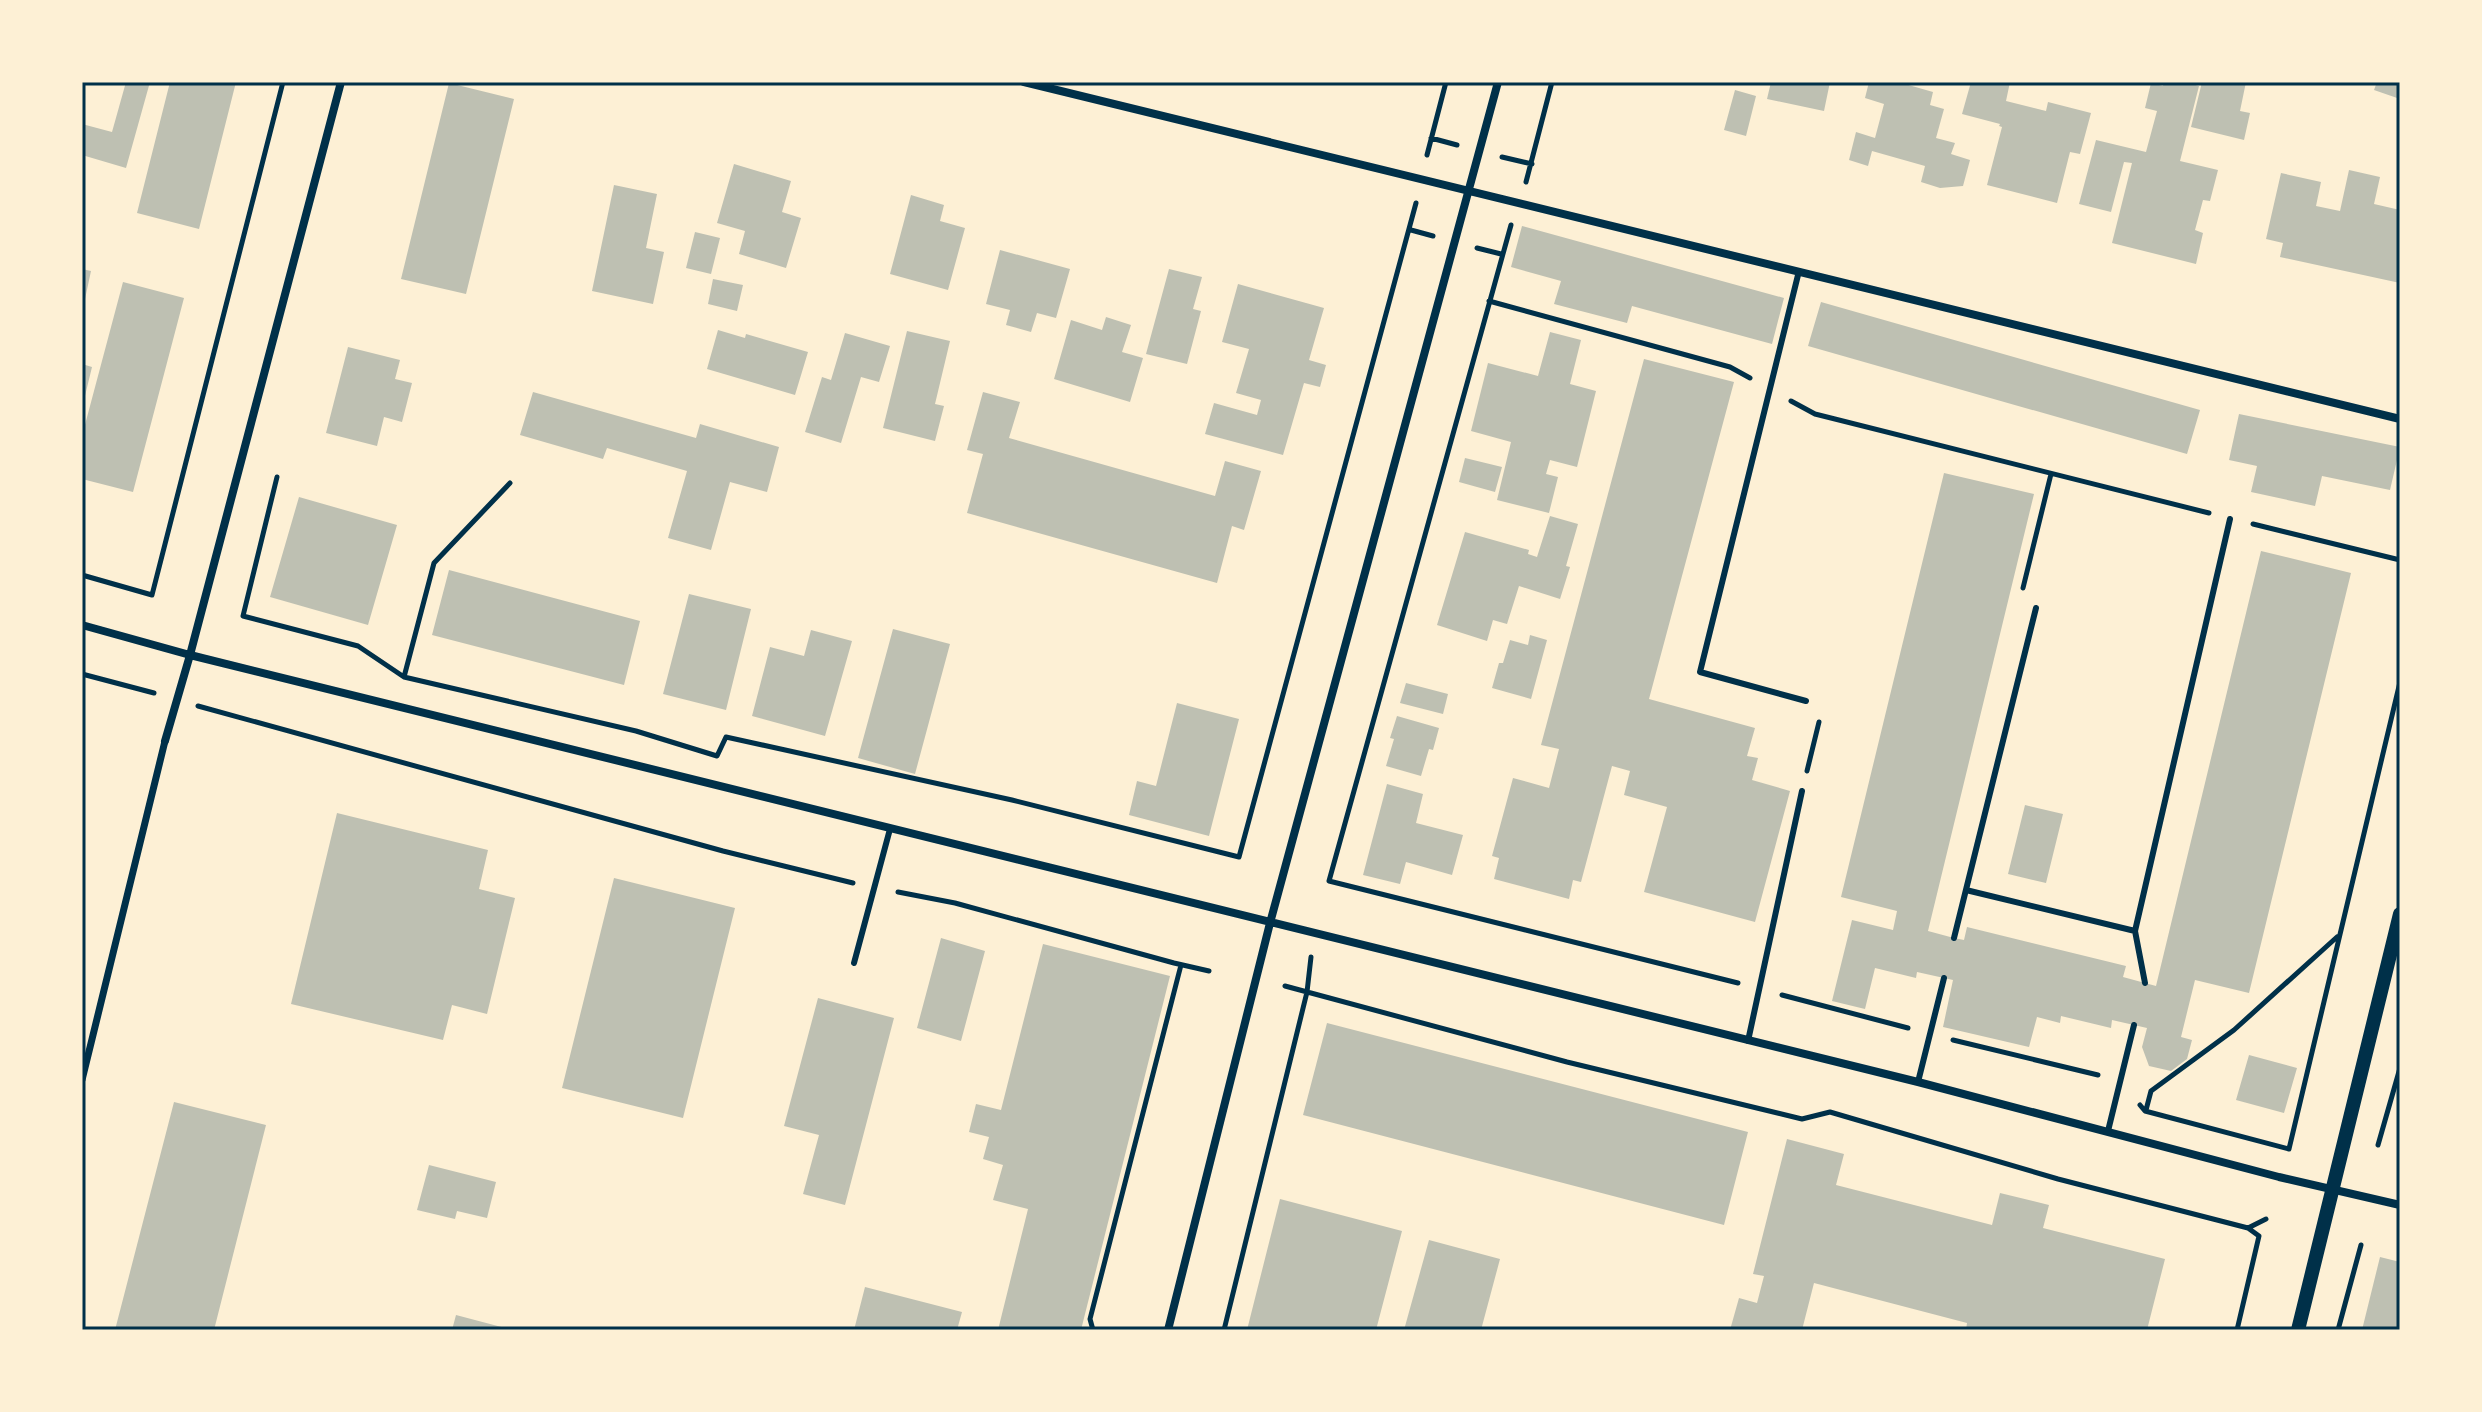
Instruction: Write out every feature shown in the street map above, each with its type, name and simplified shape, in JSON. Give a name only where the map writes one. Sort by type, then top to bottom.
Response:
[{"type":"street","points":[[82,1080],[165,741],[341,82]]},
{"type":"street","points":[[1024,82],[2400,419]]},
{"type":"street","points":[[1168,1330],[1270,923],[1498,82]]},
{"type":"street","points":[[82,625],[190,655],[1918,1082],[2400,1205]]},
{"type":"street","points":[[2298,1330],[2400,914]]},
{"type":"lane","points":[[1799,271],[1700,672],[1806,701]]},
{"type":"lane","points":[[2145,983],[2135,931],[2230,519]]},
{"type":"lane","points":[[1954,938],[2036,608]]},
{"type":"lane","points":[[1748,1041],[1802,791]]},
{"type":"lane","points":[[854,963],[890,829]]},
{"type":"lane","points":[[1966,890],[2135,931]]},
{"type":"lane","points":[[1918,1082],[1944,978]]},
{"type":"lane","points":[[2108,1131],[2134,1025]]},
{"type":"path","points":[[82,575],[152,595],[283,82]]},
{"type":"path","points":[[277,477],[243,616],[358,646],[404,677],[636,731],[717,756],[726,737],[1012,800],[1239,857],[1411,230],[1446,82]]},
{"type":"path","points":[[1552,82],[1532,164],[1489,301],[1329,881],[2121,1081],[2145,1111],[2289,1149],[2400,682]]},
{"type":"path","points":[[1489,301],[1730,367],[1815,414],[2400,560]]},
{"type":"path","points":[[2036,608],[2019,603],[2051,473]]},
{"type":"path","points":[[404,677],[434,563],[510,483]]},
{"type":"path","points":[[82,674],[723,851],[955,903],[1209,971]]},
{"type":"path","points":[[1802,791],[1823,705],[1806,701]]},
{"type":"path","points":[[2145,1111],[2151,1091],[2234,1030],[2339,936]]},
{"type":"path","points":[[1224,1330],[1307,992],[1312,956]]},
{"type":"path","points":[[1093,1330],[1090,1319],[1181,965]]},
{"type":"path","points":[[1285,986],[1567,1062],[1802,1119],[1830,1112],[2058,1179],[2248,1228],[2259,1236],[2237,1330]]},
{"type":"path","points":[[2378,1145],[2400,1068]]},
{"type":"path","points":[[2248,1228],[2266,1219]]},
{"type":"path","points":[[2338,1330],[2361,1245]]},
{"type":"building","points":[[126,82],[150,82],[126,168],[82,155],[82,124],[112,132]]},
{"type":"building","points":[[170,82],[236,82],[199,229],[137,213]]},
{"type":"building","points":[[1771,82],[1830,82],[1824,111],[1767,99]]},
{"type":"building","points":[[1869,82],[1898,82],[1933,92],[1930,105],[1944,109],[1936,138],[1955,143],[1951,154],[1970,160],[1963,186],[1940,188],[1921,182],[1925,166],[1872,151],[1868,166],[1849,160],[1856,132],[1875,138],[1884,104],[1865,98]]},
{"type":"building","points":[[1971,82],[2010,82],[2006,101],[2046,111],[2048,102],[2091,113],[2080,154],[2070,152],[2057,203],[1987,185],[2002,127],[1962,114]]},
{"type":"building","points":[[2164,82],[2199,86],[2180,161],[2218,170],[2210,201],[2203,200],[2195,230],[2203,233],[2196,264],[2112,243],[2132,163],[2124,162],[2111,212],[2079,204],[2096,140],[2146,152],[2157,111],[2145,108],[2151,83],[2163,86]]},
{"type":"building","points":[[2202,82],[2246,82],[2240,111],[2250,113],[2244,140],[2191,127]]},
{"type":"building","points":[[2377,82],[2400,82],[2400,99],[2374,90]]},
{"type":"building","points":[[449,83],[514,99],[466,294],[401,279]]},
{"type":"building","points":[[1735,90],[1756,96],[1746,136],[1724,130]]},
{"type":"building","points":[[734,164],[791,181],[782,212],[801,218],[786,268],[739,254],[745,231],[717,223]]},
{"type":"building","points":[[2349,170],[2380,177],[2374,204],[2400,210],[2400,283],[2280,257],[2283,243],[2266,239],[2281,173],[2321,182],[2316,206],[2340,211]]},
{"type":"building","points":[[614,185],[657,194],[646,248],[664,252],[653,304],[592,291]]},
{"type":"building","points":[[911,195],[944,205],[940,221],[965,228],[948,290],[890,274]]},
{"type":"building","points":[[1522,226],[1784,298],[1772,344],[1632,306],[1627,323],[1554,304],[1561,281],[1511,267]]},
{"type":"building","points":[[695,232],[720,238],[711,274],[686,268]]},
{"type":"building","points":[[1000,250],[1070,269],[1056,318],[1037,313],[1031,332],[1006,325],[1010,310],[986,304]]},
{"type":"building","points":[[82,269],[91,271],[85,299],[82,299]]},
{"type":"building","points":[[1169,269],[1202,277],[1193,309],[1201,311],[1187,364],[1146,354]]},
{"type":"building","points":[[713,279],[743,285],[737,311],[708,304]]},
{"type":"building","points":[[123,282],[184,298],[133,492],[82,479],[82,436]]},
{"type":"building","points":[[1238,284],[1324,308],[1309,360],[1326,365],[1320,387],[1304,383],[1283,455],[1205,434],[1214,403],[1257,415],[1261,400],[1236,393],[1249,349],[1222,342]]},
{"type":"building","points":[[1821,302],[2200,410],[2187,454],[1808,346]]},
{"type":"building","points":[[1106,317],[1131,325],[1122,352],[1143,358],[1130,402],[1054,379],[1071,320],[1102,330]]},
{"type":"building","points":[[718,330],[745,338],[746,334],[808,352],[795,395],[707,369]]},
{"type":"building","points":[[907,331],[950,341],[935,404],[944,406],[935,441],[883,428]]},
{"type":"building","points":[[1550,332],[1581,340],[1570,384],[1596,391],[1577,467],[1550,460],[1546,474],[1558,477],[1549,513],[1497,500],[1511,442],[1471,431],[1488,363],[1538,376]]},
{"type":"building","points":[[845,333],[890,346],[879,382],[861,377],[841,443],[805,432],[822,377],[831,380]]},
{"type":"building","points":[[348,347],[400,360],[395,379],[412,383],[402,422],[384,417],[377,446],[326,433]]},
{"type":"building","points":[[1644,359],[1734,382],[1649,699],[1755,728],[1747,756],[1758,758],[1752,780],[1790,791],[1755,922],[1644,892],[1667,807],[1624,795],[1630,771],[1612,766],[1581,882],[1573,880],[1569,899],[1494,879],[1499,858],[1492,856],[1513,778],[1549,788],[1559,749],[1541,745]]},
{"type":"building","points":[[82,364],[92,367],[83,404],[82,404]]},
{"type":"building","points":[[533,392],[696,438],[700,424],[779,447],[767,492],[730,482],[711,550],[668,538],[687,471],[607,448],[603,459],[520,435]]},
{"type":"building","points":[[983,392],[1020,402],[1009,438],[1215,496],[1225,461],[1261,471],[1244,530],[1232,526],[1217,583],[967,513],[983,454],[967,450]]},
{"type":"building","points":[[2239,414],[2400,447],[2390,490],[2322,476],[2315,506],[2251,492],[2257,466],[2229,460]]},
{"type":"building","points":[[1465,458],[1502,467],[1495,492],[1459,482]]},
{"type":"building","points":[[1944,473],[2034,494],[1928,931],[1954,938],[1964,940],[1967,927],[2126,966],[2123,977],[2156,986],[2261,551],[2351,573],[2249,993],[2195,980],[2181,1037],[2192,1040],[2187,1059],[2171,1071],[2149,1066],[2142,1047],[2147,1028],[2112,1020],[2111,1028],[2061,1016],[2060,1023],[2037,1017],[2029,1047],[1943,1027],[1953,980],[1917,972],[1916,978],[1875,968],[1865,1009],[1832,1001],[1852,920],[1893,930],[1897,911],[1841,897]]},
{"type":"building","points":[[299,497],[397,525],[368,625],[270,597]]},
{"type":"building","points":[[1550,516],[1578,524],[1560,599],[1519,586],[1507,624],[1493,620],[1487,641],[1437,625],[1465,532],[1529,550],[1528,554],[1537,557]]},
{"type":"building","points":[[449,570],[640,621],[624,685],[432,635]]},
{"type":"building","points":[[689,594],[751,609],[726,710],[663,694]]},
{"type":"building","points":[[893,629],[950,644],[915,774],[858,758]]},
{"type":"building","points":[[811,630],[852,641],[825,736],[752,716],[770,647],[804,656]]},
{"type":"building","points":[[1530,635],[1547,640],[1531,699],[1492,688],[1510,640],[1528,645]]},
{"type":"building","points":[[1406,683],[1448,694],[1443,714],[1400,703]]},
{"type":"building","points":[[1177,703],[1239,719],[1209,836],[1129,815],[1137,781],[1156,786]]},
{"type":"building","points":[[1397,716],[1439,728],[1421,776],[1386,766]]},
{"type":"building","points":[[1387,784],[1423,794],[1416,823],[1463,835],[1452,875],[1406,862],[1400,884],[1363,875]]},
{"type":"building","points":[[2025,805],[2063,814],[2046,883],[2008,874]]},
{"type":"building","points":[[337,813],[488,850],[479,889],[515,898],[487,1014],[452,1005],[443,1040],[291,1004]]},
{"type":"building","points":[[614,878],[735,908],[683,1118],[562,1088]]},
{"type":"building","points":[[941,938],[985,951],[961,1041],[917,1028]]},
{"type":"building","points":[[1043,944],[1170,976],[1081,1330],[998,1330],[1028,1209],[993,1200],[1003,1165],[983,1159],[989,1137],[969,1132],[976,1104],[1001,1110]]},
{"type":"building","points":[[818,998],[894,1018],[845,1205],[803,1194],[819,1135],[784,1126]]},
{"type":"building","points":[[1327,1023],[1748,1132],[1724,1225],[1303,1115]]},
{"type":"building","points":[[2249,1055],[2297,1068],[2284,1113],[2236,1100]]},
{"type":"building","points":[[174,1102],[266,1125],[214,1330],[115,1330]]},
{"type":"building","points":[[1787,1139],[1844,1154],[1836,1185],[1992,1225],[2000,1193],[2049,1205],[2043,1228],[2165,1259],[2147,1330],[1966,1330],[1967,1323],[1814,1283],[1802,1330],[1730,1330],[1739,1298],[1757,1303],[1764,1276],[1753,1274]]},
{"type":"building","points":[[429,1165],[496,1182],[487,1218],[457,1211],[455,1219],[417,1210]]},
{"type":"building","points":[[1280,1199],[1402,1231],[1376,1330],[1247,1330]]},
{"type":"building","points":[[1429,1240],[1500,1259],[1481,1330],[1404,1330]]},
{"type":"building","points":[[2380,1257],[2400,1262],[2400,1330],[2362,1330]]},
{"type":"building","points":[[865,1287],[962,1312],[957,1330],[854,1330]]},
{"type":"building","points":[[456,1315],[509,1329],[509,1330],[452,1330]]}]
